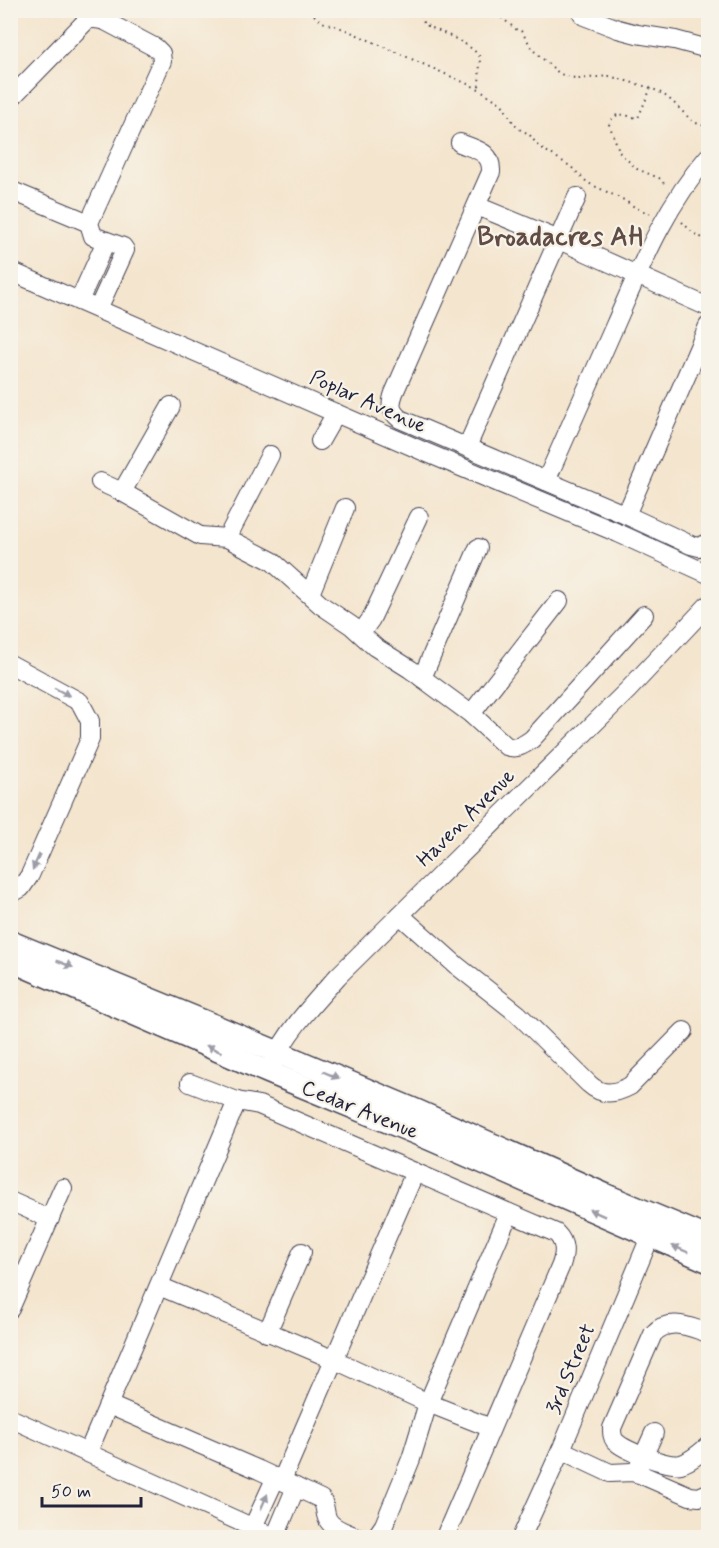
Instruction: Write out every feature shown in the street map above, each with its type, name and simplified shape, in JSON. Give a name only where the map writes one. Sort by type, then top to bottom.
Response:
[{"type":"main road","name":"Cedar Avenue","points":[[10,942],[25,960],[272,1062],[654,1226],[708,1261]]},
{"type":"main road","name":"Cedar Avenue","points":[[654,1226],[708,1238]]},
{"type":"street","points":[[580,10],[584,16],[618,29],[708,49]]},
{"type":"street","points":[[10,99],[90,19],[105,21],[156,48],[161,53],[162,61],[89,223],[93,236],[123,247],[125,250],[98,309]]},
{"type":"street","points":[[460,143],[483,153],[490,160],[491,172],[403,372],[391,404],[393,412],[400,419],[691,545],[699,547],[708,543]]},
{"type":"street","points":[[546,481],[637,275],[665,218],[676,198],[708,157]]},
{"type":"street","points":[[10,190],[89,223]]},
{"type":"street","points":[[467,447],[577,197]]},
{"type":"street","points":[[477,206],[708,307]]},
{"type":"street","points":[[79,301],[106,242]]},
{"type":"street","name":"Poplar Avenue","points":[[10,272],[618,533],[708,574]]},
{"type":"street","points":[[626,515],[708,326]]},
{"type":"street","points":[[122,492],[171,406]]},
{"type":"street","points":[[320,441],[336,413]]},
{"type":"street","points":[[227,538],[270,454]]},
{"type":"street","points":[[100,482],[200,536],[227,538],[272,561],[321,605],[361,633],[375,647],[471,714],[506,746],[512,748],[525,745],[532,739],[644,615]]},
{"type":"street","points":[[310,594],[345,508]]},
{"type":"street","points":[[361,633],[419,517]]},
{"type":"street","points":[[422,678],[478,548]]},
{"type":"street","points":[[471,714],[559,601]]},
{"type":"street","name":"Haven Avenue","points":[[272,1062],[286,1039],[338,976],[628,690],[708,605]]},
{"type":"street","points":[[10,664],[80,702],[89,717],[91,730],[90,739],[34,868],[21,888],[10,894]]},
{"type":"street","points":[[400,915],[456,965],[518,1014],[598,1091],[611,1093],[630,1086],[684,1031]]},
{"type":"street","points":[[190,1083],[237,1101],[259,1105],[556,1233],[562,1241],[564,1252],[561,1265],[447,1532]]},
{"type":"street","points":[[92,1443],[237,1101]]},
{"type":"street","points":[[10,1418],[275,1537],[285,1482],[415,1172]]},
{"type":"street","points":[[10,1309],[63,1188]]},
{"type":"street","points":[[10,1201],[50,1219]]},
{"type":"street","points":[[375,1538],[384,1525],[411,1459],[428,1403],[509,1213]]},
{"type":"street","name":"3rd Street","points":[[521,1538],[561,1450],[654,1226]]},
{"type":"street","points":[[267,1333],[303,1252]]},
{"type":"street","points":[[159,1286],[491,1428]]},
{"type":"street","points":[[708,1333],[682,1325],[671,1324],[658,1328],[653,1334],[612,1428],[613,1439],[617,1443],[670,1465],[689,1461],[708,1446]]},
{"type":"street","points":[[109,1404],[323,1500],[327,1518],[334,1526],[360,1538]]},
{"type":"street","points":[[636,1473],[654,1433]]},
{"type":"street","points":[[561,1450],[610,1473],[636,1473],[690,1496],[699,1497],[708,1493]]},
{"type":"street","points":[[253,1527],[285,1482]]},
{"type":"path","points":[[303,10],[322,22],[344,29],[479,87],[502,105],[514,124],[529,134],[538,146],[570,166],[588,183],[636,208],[682,222],[693,233],[708,242]]},
{"type":"path","points":[[424,10],[422,15],[424,24],[453,38],[480,57],[479,87]]},
{"type":"path","points":[[492,10],[521,31],[535,52],[560,74],[578,79],[609,76],[651,88],[673,102],[693,122],[708,127]]},
{"type":"path","points":[[651,88],[638,118],[620,114],[609,124],[616,145],[625,159],[638,169],[658,178],[663,182],[669,196],[676,198]]},
{"type":"district","name":"Broadacres AH","points":[[560,237]]}]
